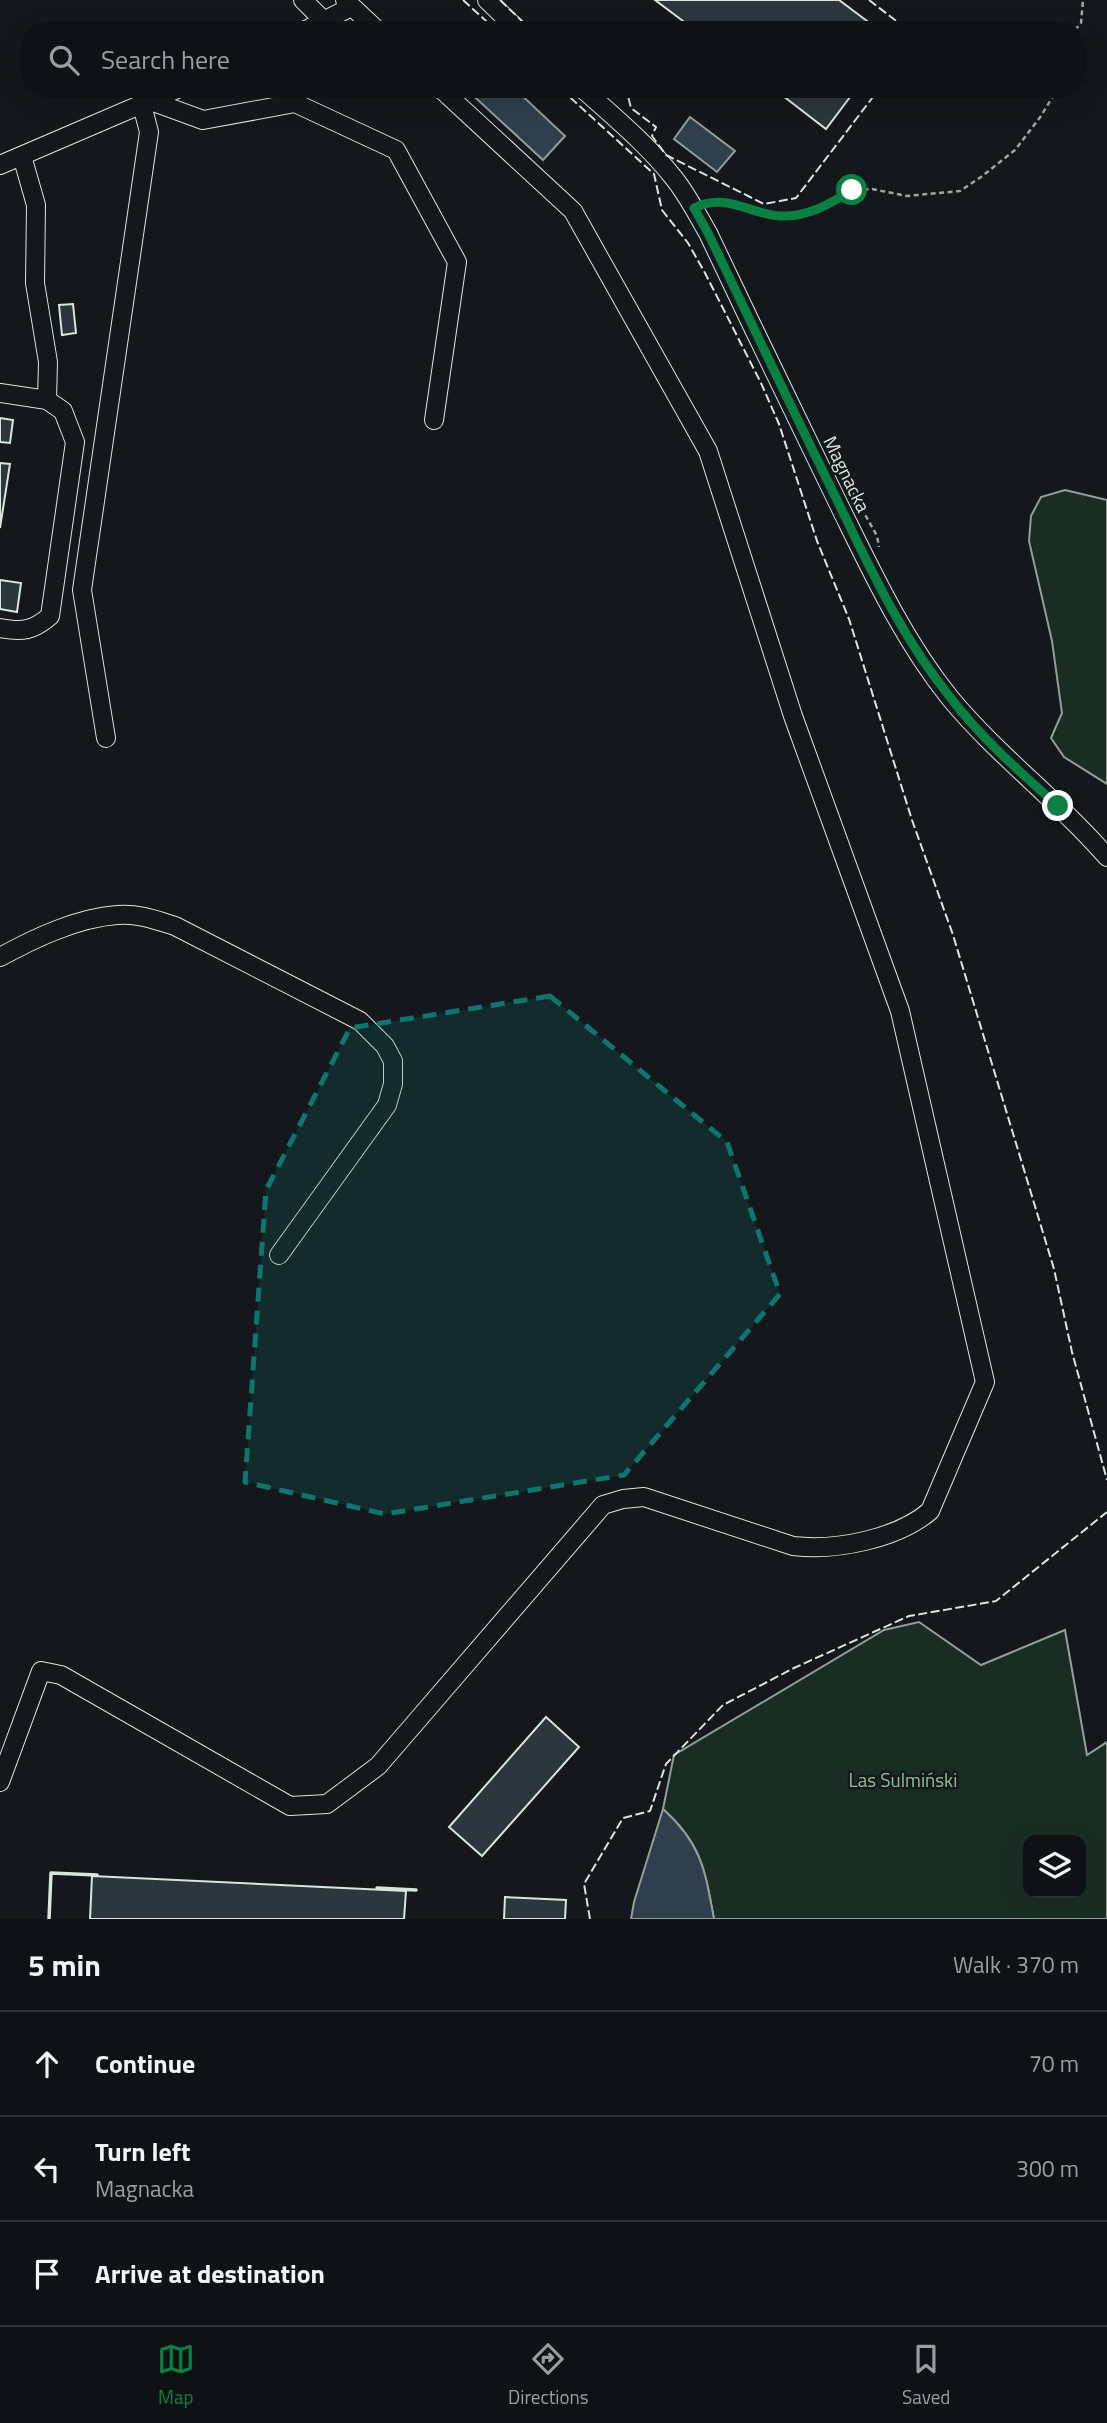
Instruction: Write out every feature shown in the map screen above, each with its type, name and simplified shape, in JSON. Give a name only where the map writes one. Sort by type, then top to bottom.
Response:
[{"type":"street","points":[[303,0],[323,20],[348,3],[367,21]]},
{"type":"street","points":[[487,0],[509,21]]},
{"type":"street","points":[[0,165],[157,98]]},
{"type":"street","points":[[0,1782],[41,1671],[61,1675],[290,1806],[327,1804],[378,1766],[603,1505],[644,1497],[793,1546],[870,1540],[917,1522],[930,1511],[985,1382],[900,1011],[793,716],[708,450],[573,211],[451,98]]},
{"type":"street","name":"Magnacka","points":[[593,98],[635,136],[673,177],[694,208],[855,537],[905,632],[949,697],[996,750],[1083,829],[1107,856]]},
{"type":"street","points":[[146,103],[203,120],[295,103],[396,150],[457,262],[434,420]]},
{"type":"street","points":[[107,738],[82,590],[149,132],[146,103]]},
{"type":"street","points":[[22,156],[36,205],[35,283],[48,362],[47,400]]},
{"type":"street","points":[[0,393],[47,400],[63,411],[75,442],[50,616],[37,627],[17,631],[0,628]]},
{"type":"street","points":[[0,957],[22,945],[82,921],[117,915],[146,917],[175,926],[360,1021],[385,1046],[393,1061],[393,1084],[387,1105],[279,1255]]},
{"type":"path","points":[[1081,21],[1083,0]]},
{"type":"path","points":[[694,208],[705,203],[731,203],[780,216],[821,210],[852,190],[872,189],[906,196],[960,191],[1015,150],[1052,98]]},
{"type":"path","points":[[852,491],[877,536],[880,548]]},
{"type":"highlighted area","points":[[550,996],[727,1142],[780,1294],[624,1475],[385,1514],[245,1482],[266,1190],[350,1028]]},
{"type":"green space","points":[[1065,490],[1107,500],[1107,784],[1064,757],[1051,738],[1062,713],[1052,641],[1029,541],[1031,516],[1041,497]]},
{"type":"green space","name":"Las Sulmiński","points":[[919,1622],[981,1665],[1065,1630],[1087,1755],[1107,1742],[1107,1919],[714,1919],[700,1859],[686,1834],[663,1809],[674,1755],[884,1630]]},
{"type":"water","points":[[476,98],[525,98],[565,136],[543,160]]},
{"type":"water","points":[[690,117],[735,151],[717,172],[674,139]]},
{"type":"water","points":[[663,1809],[686,1834],[700,1859],[714,1919],[631,1919]]},
{"type":"building","points":[[655,0],[839,0],[867,21],[683,21]]},
{"type":"building","points":[[786,98],[849,98],[826,129]]},
{"type":"building","points":[[73,304],[76,333],[62,335],[59,305]]},
{"type":"building","points":[[0,418],[13,420],[10,443],[0,442]]},
{"type":"building","points":[[0,463],[10,464],[0,528]]},
{"type":"building","points":[[0,580],[21,583],[17,612],[0,609]]},
{"type":"building","points":[[546,1717],[579,1747],[482,1856],[449,1827]]},
{"type":"building","points":[[92,1876],[406,1891],[404,1919],[90,1919]]},
{"type":"building","points":[[505,1897],[566,1900],[565,1919],[504,1919]]},
{"type":"fence","points":[[463,0],[486,21]]},
{"type":"fence","points":[[500,0],[522,21]]},
{"type":"fence","points":[[869,0],[896,21]]},
{"type":"fence","points":[[571,98],[654,174],[662,210],[688,243],[705,273],[779,424],[817,541],[849,619],[912,820],[953,935],[1054,1269],[1072,1352],[1107,1480]]},
{"type":"fence","points":[[628,98],[631,108],[656,127],[652,136],[666,155],[764,204],[796,198],[872,98]]},
{"type":"fence","points":[[590,1919],[584,1884],[623,1818],[650,1811],[666,1764],[723,1705],[794,1668],[909,1616],[996,1601],[1107,1512]]},
{"type":"wall","points":[[49,1919],[51,1873],[97,1875]]},
{"type":"wall","points":[[377,1888],[416,1890]]},
{"type":"route","points":[[852,190],[821,210],[780,216],[731,203],[705,203],[694,208],[861,549],[905,632],[949,697],[977,729],[1022,775],[1058,806]]}]
